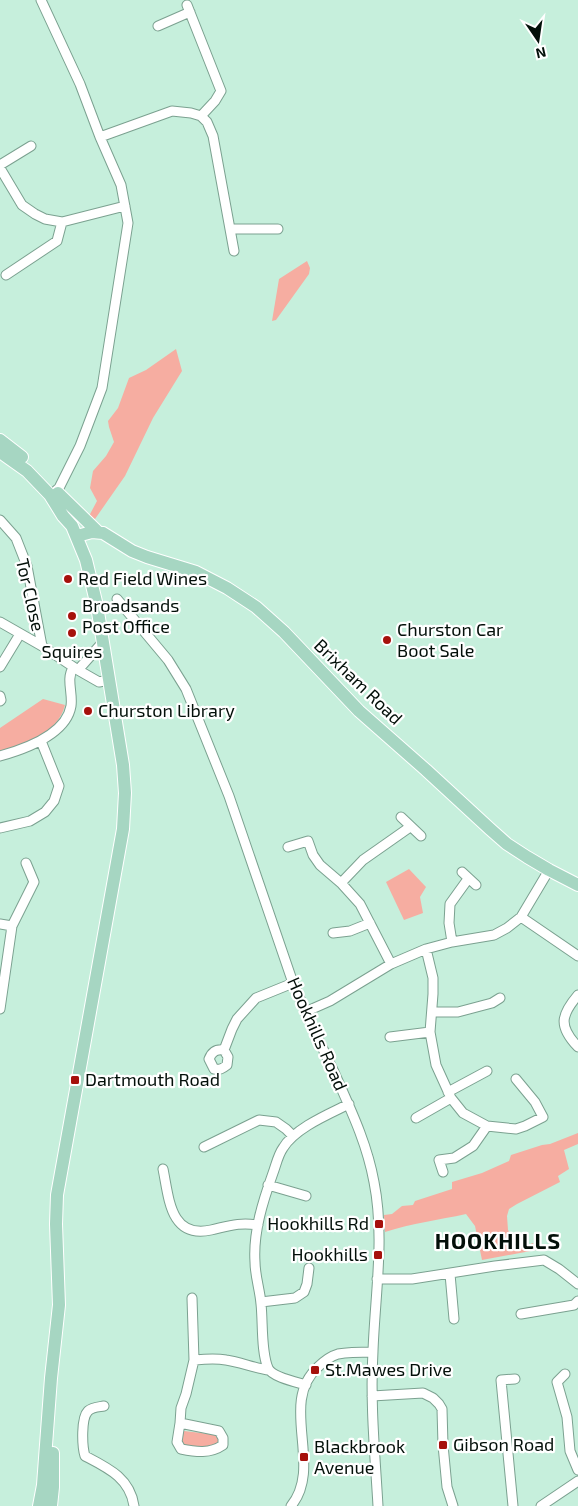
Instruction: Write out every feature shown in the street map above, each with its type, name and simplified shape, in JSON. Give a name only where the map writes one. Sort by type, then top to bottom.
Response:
[{"type":"main road","points":[[0,440],[31,464],[55,493],[74,531],[91,577],[110,680],[123,765],[125,793],[123,829],[57,1195],[56,1224],[59,1305],[48,1408],[43,1485],[39,1506]]},
{"type":"main road","points":[[0,452],[55,493]]},
{"type":"main road","name":"Brixham Road","points":[[55,493],[98,532],[147,557],[196,572],[227,588],[256,607],[284,632],[359,712],[507,844],[549,870],[578,885]]},
{"type":"main road","points":[[74,531],[86,534],[98,532]]},
{"type":"main road","points":[[48,1408],[53,1447],[51,1506]]},
{"type":"street","points":[[41,0],[80,84],[121,185],[128,224],[102,388],[80,446],[55,493]]},
{"type":"street","points":[[158,26],[189,8],[221,91],[215,101],[201,116]]},
{"type":"street","points":[[100,136],[172,111],[201,116],[208,122],[213,136],[234,251]]},
{"type":"street","points":[[31,146],[0,166],[22,206],[45,219],[62,222],[125,206]]},
{"type":"street","points":[[6,275],[57,241],[62,222]]},
{"type":"street","points":[[230,229],[278,229]]},
{"type":"street","name":"Tor Close","points":[[0,520],[16,538],[27,566],[42,646]]},
{"type":"street","name":"Hookhills Road","points":[[117,598],[168,660],[186,689],[229,796],[293,983],[349,1104],[370,1160],[379,1219],[372,1352],[372,1396],[378,1506]]},
{"type":"street","points":[[0,622],[99,682],[110,680]]},
{"type":"street","points":[[0,667],[20,634]]},
{"type":"street","points":[[0,756],[41,741],[55,732],[67,717],[71,706],[70,673],[102,643]]},
{"type":"street","points":[[0,696],[0,701]]},
{"type":"street","points":[[0,828],[30,821],[45,812],[54,801],[59,786],[41,741]]},
{"type":"street","points":[[401,817],[420,836]]},
{"type":"street","points":[[341,883],[362,860],[410,828]]},
{"type":"street","points":[[288,847],[312,839],[313,855],[320,865],[341,883],[360,904],[391,964]]},
{"type":"street","points":[[0,1009],[12,926],[34,882],[26,863]]},
{"type":"street","points":[[306,1012],[330,1001],[391,964],[426,949],[452,942],[494,935],[507,928],[522,917],[549,870]]},
{"type":"street","points":[[452,942],[449,923],[450,904],[469,879]]},
{"type":"street","points":[[522,917],[578,956]]},
{"type":"street","points":[[333,933],[350,931],[370,923]]},
{"type":"street","points":[[0,924],[12,926]]},
{"type":"street","points":[[426,949],[433,978],[430,1032],[436,1065],[450,1095],[463,1113],[487,1126],[516,1129],[543,1117],[535,1102],[516,1079]]},
{"type":"street","points":[[224,1050],[237,1018],[256,998],[293,983]]},
{"type":"street","points":[[578,994],[563,1016],[563,1021],[567,1034],[578,1047]]},
{"type":"street","points":[[432,1012],[458,1012],[496,1000],[495,1012]]},
{"type":"street","points":[[390,1037],[430,1032]]},
{"type":"street","points":[[416,1118],[486,1071]]},
{"type":"street","points":[[268,1370],[255,1262],[258,1225],[268,1185],[283,1147],[293,1136],[316,1121],[349,1104]]},
{"type":"street","points":[[204,1146],[259,1120],[276,1122],[293,1136]]},
{"type":"street","points":[[443,1172],[439,1160],[454,1158],[473,1146],[487,1126]]},
{"type":"street","points":[[163,1169],[175,1218],[190,1230],[199,1231],[244,1223],[258,1225]]},
{"type":"street","points":[[268,1185],[306,1196]]},
{"type":"street","points":[[376,1279],[412,1279],[544,1260],[578,1284]]},
{"type":"street","points":[[261,1302],[295,1298],[304,1292],[307,1284],[308,1268]]},
{"type":"street","points":[[450,1274],[454,1319]]},
{"type":"street","points":[[180,1423],[219,1431],[223,1438],[223,1445],[215,1451],[190,1450],[181,1448],[177,1442],[181,1408],[194,1360],[192,1298]]},
{"type":"street","points":[[521,1314],[574,1305],[578,1301]]},
{"type":"street","points":[[292,1506],[300,1491],[303,1476],[304,1461],[300,1418],[302,1398],[309,1377],[319,1366],[337,1355],[372,1352]]},
{"type":"street","points":[[194,1360],[227,1360],[257,1369],[268,1370],[276,1375],[306,1385]]},
{"type":"street","points":[[565,1374],[554,1382],[568,1418],[570,1451],[578,1470]]},
{"type":"street","points":[[513,1506],[497,1380],[515,1379]]},
{"type":"street","points":[[372,1396],[422,1393],[433,1398],[439,1404],[442,1410],[442,1445],[447,1487],[452,1506]]},
{"type":"street","points":[[104,1406],[91,1408],[86,1413],[82,1438],[83,1450],[85,1456],[116,1474],[131,1492],[134,1506]]},
{"type":"street","points":[[541,1506],[578,1481]]},
{"type":"shaded area","points":[[307,261],[310,268],[309,274],[276,320],[272,321],[279,279]]},
{"type":"shaded area","points":[[176,349],[182,371],[153,418],[125,476],[95,519],[89,516],[97,501],[90,488],[93,471],[106,456],[114,442],[108,421],[118,408],[129,378],[146,370]]},
{"type":"shaded area","points":[[43,699],[65,705],[55,723],[48,730],[30,741],[0,752],[0,728]]},
{"type":"shaded area","points":[[409,869],[426,887],[420,897],[423,913],[404,920],[386,882]]},
{"type":"shaded area","points":[[578,1133],[578,1144],[564,1150],[569,1169],[558,1176],[560,1182],[509,1209],[507,1216],[508,1230],[519,1245],[525,1246],[533,1243],[536,1250],[482,1260],[475,1226],[466,1214],[385,1232],[384,1215],[392,1214],[402,1206],[413,1205],[415,1201],[452,1189],[452,1182],[482,1173],[509,1161],[511,1155],[550,1144]]},
{"type":"shaded area","points":[[184,1431],[218,1435],[219,1444],[194,1448],[185,1446],[182,1442],[181,1434]]},
{"type":"place","name":"Red Field Wines","points":[[68,579]]},
{"type":"place","name":"Broadsands Post Office","points":[[72,616]]},
{"type":"place","name":"Squires","points":[[72,633]]},
{"type":"place","name":"Churston Car Boot Sale","points":[[387,640]]},
{"type":"place","name":"Churston Library","points":[[88,711]]},
{"type":"place","name":"Dartmouth Road","points":[[75,1080]]},
{"type":"place","name":"Hookhills Rd","points":[[379,1224]]},
{"type":"place","name":"Hookhills","points":[[378,1255]]},
{"type":"place","name":"St.Mawes Drive","points":[[315,1370]]},
{"type":"place","name":"Gibson Road","points":[[443,1445]]},
{"type":"place","name":"Blackbrook Avenue","points":[[304,1457]]},
{"type":"district","name":"HOOKHILLS","points":[[498,1241]]}]
